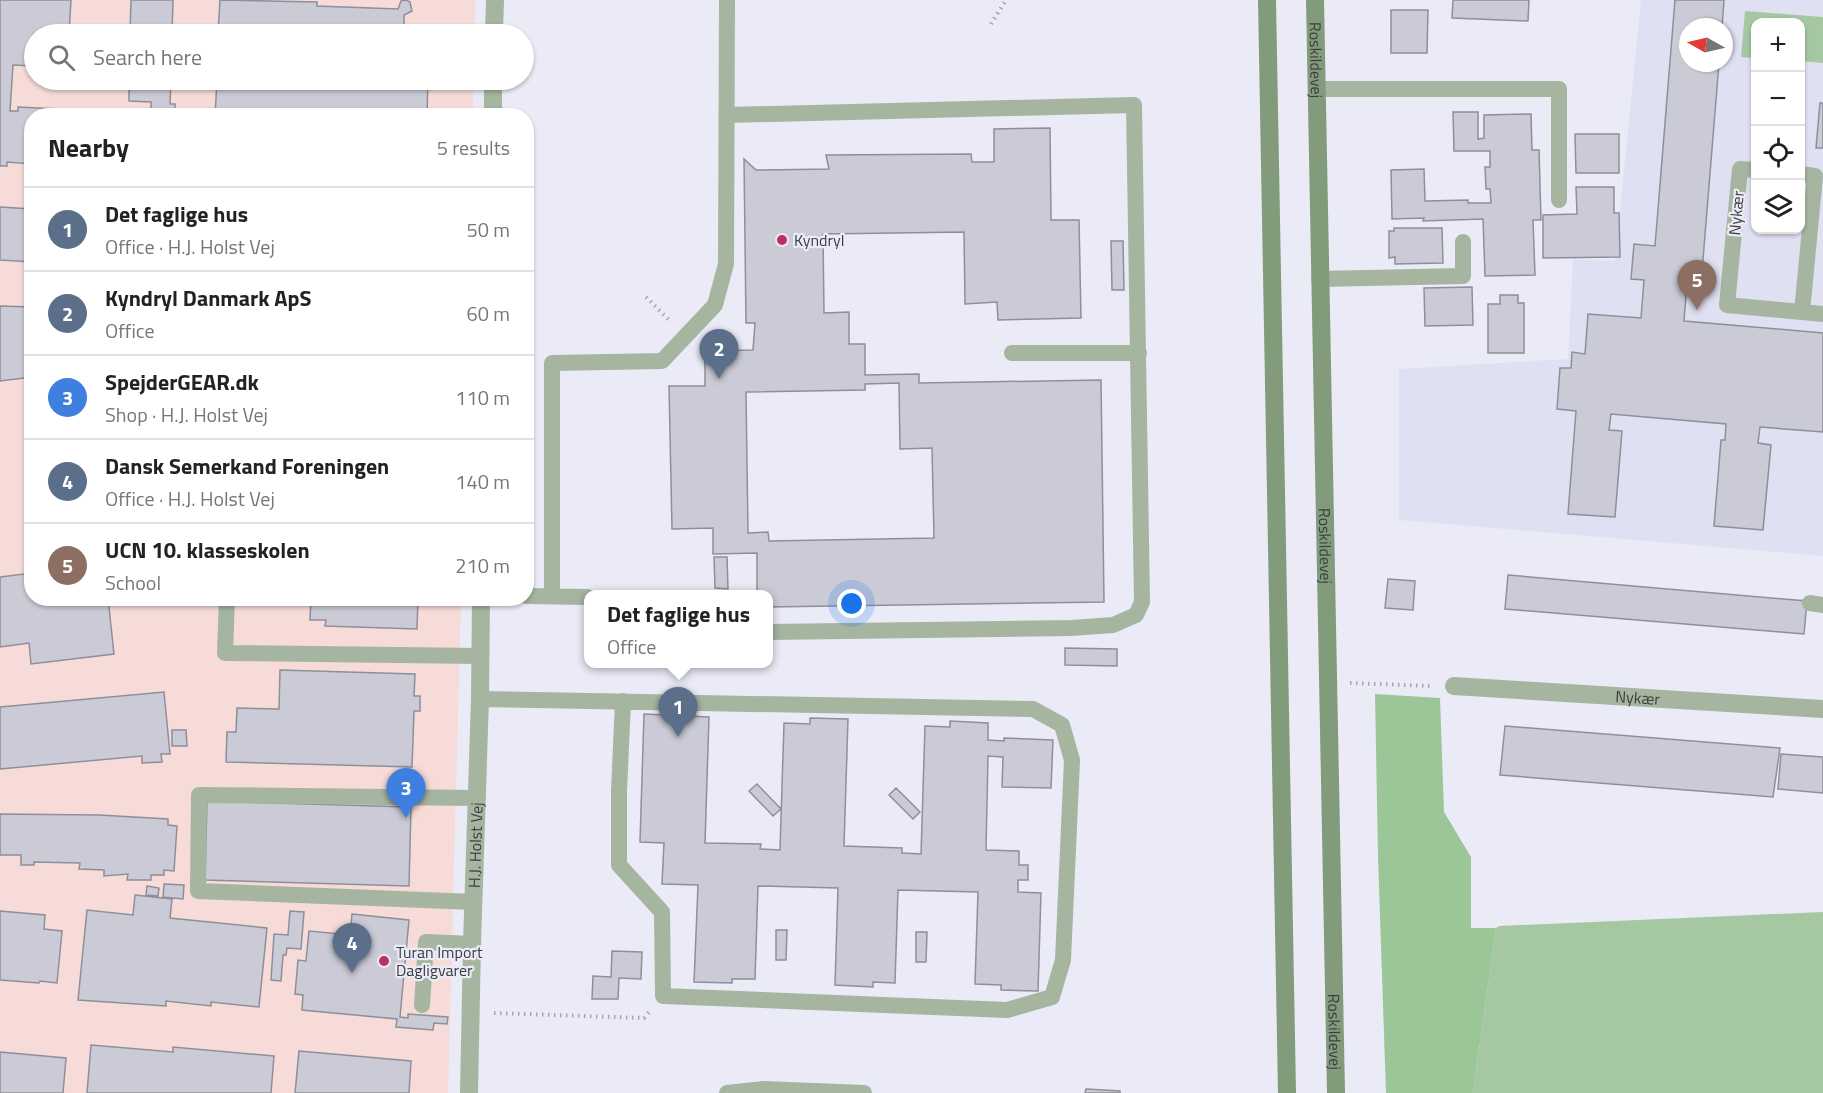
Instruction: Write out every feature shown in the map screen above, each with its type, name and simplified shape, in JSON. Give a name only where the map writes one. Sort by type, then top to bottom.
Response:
[{"type":"main road","points":[[1267,0],[1287,1093]]},
{"type":"main road","name":"Roskildevej","points":[[1315,0],[1336,1093]]},
{"type":"street","points":[[494,24],[495,0]]},
{"type":"street","points":[[493,90],[493,108]]},
{"type":"street","name":"H.J. Holst Vej","points":[[470,1093],[470,1012],[481,606]]},
{"type":"street","name":"Nykær","points":[[1454,686],[1823,709]]},
{"type":"lane","points":[[552,595],[552,363],[662,361],[716,305],[726,264],[727,0]]},
{"type":"lane","points":[[1316,89],[1559,89],[1559,200]]},
{"type":"lane","points":[[727,115],[1134,105],[1142,602],[1136,615],[1113,625],[1071,628],[773,632]]},
{"type":"lane","name":"Nykær","points":[[1751,170],[1740,169],[1727,305],[1823,314]]},
{"type":"lane","points":[[1802,312],[1815,176],[1805,175]]},
{"type":"lane","points":[[1319,279],[1463,276],[1463,242]]},
{"type":"lane","points":[[1012,353],[1139,353]]},
{"type":"lane","points":[[534,596],[584,597]]},
{"type":"lane","points":[[227,606],[225,653],[480,656]]},
{"type":"lane","points":[[480,699],[623,701],[1033,709],[1062,725],[1072,760],[1063,960],[1052,997],[1007,1010],[663,996],[662,912],[619,865],[619,791],[623,701]]},
{"type":"lane","points":[[474,902],[198,891],[199,795],[476,798]]},
{"type":"lane","points":[[422,1005],[426,942],[472,944]]},
{"type":"lane","points":[[727,1093],[764,1089],[864,1093]]},
{"type":"path","points":[[991,24],[1006,0]]},
{"type":"path","points":[[646,297],[686,336]]},
{"type":"path","points":[[1327,682],[1454,686]]},
{"type":"path","points":[[470,1012],[644,1018],[663,996]]},
{"type":"shaded area","points":[[0,0],[475,0],[475,24],[24,24],[24,90],[473,90],[473,108],[24,108],[24,606],[461,606],[448,1093],[0,1093]]},
{"type":"shaded area","points":[[1641,0],[1823,0],[1823,556],[1399,520],[1399,369],[1568,359],[1573,259],[1615,261]]},
{"type":"green space","points":[[1745,11],[1823,17],[1823,63],[1805,61],[1805,18],[1751,18],[1751,58],[1741,57]]},
{"type":"green space","points":[[1375,694],[1440,698],[1444,812],[1471,857],[1471,928],[1496,928],[1473,1093],[1386,1093]]},
{"type":"green space","points":[[1823,912],[1823,1093],[1473,1093],[1496,928],[1499,926]]},
{"type":"building","points":[[0,0],[71,0],[70,24],[24,24],[24,66],[13,65],[10,111],[18,111],[18,107],[38,108],[24,108],[24,163],[7,162],[7,166],[0,166]]},
{"type":"building","points":[[131,0],[173,0],[172,24],[130,24]]},
{"type":"building","points":[[220,0],[317,2],[317,6],[398,9],[401,1],[406,0],[410,2],[412,11],[404,15],[404,24],[219,24]]},
{"type":"building","points":[[1453,0],[1529,0],[1528,21],[1452,18]]},
{"type":"building","points":[[1675,0],[1724,0],[1723,18],[1679,18],[1679,72],[1718,72],[1701,284],[1687,282],[1684,321],[1823,333],[1823,432],[1760,427],[1758,443],[1771,445],[1763,530],[1714,526],[1721,440],[1725,440],[1726,424],[1611,414],[1609,430],[1622,431],[1615,517],[1568,514],[1576,411],[1557,409],[1560,368],[1571,368],[1572,352],[1585,354],[1588,314],[1641,318],[1644,280],[1631,279],[1634,244],[1655,246]]},
{"type":"building","points":[[1391,10],[1428,10],[1427,53],[1391,53]]},
{"type":"building","points":[[129,90],[171,90],[170,104],[175,104],[175,108],[151,108],[151,102],[129,101]]},
{"type":"building","points":[[216,90],[428,90],[427,108],[215,108]]},
{"type":"building","points":[[1820,103],[1823,103],[1823,148],[1816,148]]},
{"type":"building","points":[[1453,112],[1478,112],[1478,139],[1484,138],[1484,115],[1531,114],[1532,150],[1539,150],[1541,220],[1533,220],[1535,275],[1485,276],[1483,219],[1423,221],[1424,218],[1392,219],[1391,170],[1424,169],[1425,201],[1468,200],[1468,203],[1491,203],[1490,189],[1486,189],[1485,167],[1490,167],[1490,151],[1454,151]]},
{"type":"building","points":[[1050,128],[1051,220],[1079,220],[1081,318],[998,320],[997,302],[965,304],[964,232],[823,234],[824,313],[849,312],[849,344],[865,344],[865,375],[919,374],[919,383],[1101,380],[1104,602],[773,607],[773,590],[757,590],[757,553],[713,554],[713,528],[672,529],[669,386],[705,386],[705,351],[753,350],[755,323],[746,323],[744,159],[756,170],[829,169],[826,155],[971,154],[972,162],[994,162],[994,129]],"holes":[[[899,383],[900,449],[932,448],[934,538],[769,541],[768,532],[748,533],[746,392],[865,390],[865,384]]]},
{"type":"building","points":[[1575,134],[1619,134],[1619,173],[1576,173]]},
{"type":"building","points":[[1576,187],[1614,187],[1614,213],[1619,213],[1620,257],[1543,258],[1543,215],[1577,214]]},
{"type":"building","points":[[0,207],[24,208],[24,262],[0,260]]},
{"type":"building","points":[[1394,228],[1442,228],[1443,263],[1395,264],[1395,257],[1389,258],[1389,231],[1394,231]]},
{"type":"building","points":[[1111,241],[1123,241],[1124,290],[1112,290]]},
{"type":"building","points":[[1472,287],[1473,325],[1425,326],[1424,288]]},
{"type":"building","points":[[1500,295],[1518,295],[1518,303],[1524,303],[1524,353],[1488,353],[1488,304],[1500,304]]},
{"type":"building","points":[[0,306],[24,307],[24,378],[0,381]]},
{"type":"building","points":[[714,557],[727,557],[728,589],[715,588]]},
{"type":"building","points":[[24,574],[24,606],[109,606],[114,654],[31,664],[29,643],[0,647],[0,577]]},
{"type":"building","points":[[1508,575],[1807,601],[1804,634],[1505,609]]},
{"type":"building","points":[[1388,579],[1415,581],[1413,610],[1385,608]]},
{"type":"building","points":[[311,606],[418,606],[417,629],[325,626],[326,620],[310,620]]},
{"type":"building","points":[[1065,648],[1117,649],[1117,666],[1065,665]]},
{"type":"building","points":[[280,670],[415,674],[414,696],[420,696],[420,711],[414,711],[412,767],[226,762],[227,732],[236,732],[237,708],[279,709]]},
{"type":"building","points":[[164,692],[170,754],[161,754],[162,762],[142,763],[142,756],[0,769],[0,707]]},
{"type":"building","points":[[644,714],[709,717],[705,843],[761,844],[760,849],[780,850],[784,723],[810,724],[810,718],[848,719],[844,846],[902,848],[902,853],[921,854],[925,726],[950,727],[950,721],[988,723],[988,740],[1004,741],[1004,738],[1053,740],[1051,788],[1002,787],[1003,757],[988,756],[986,850],[1019,851],[1019,865],[1028,865],[1028,880],[1018,880],[1018,892],[1041,893],[1038,991],[1001,990],[1001,985],[975,984],[978,892],[898,890],[895,983],[873,982],[873,987],[835,985],[838,888],[758,886],[755,979],[732,979],[732,983],[694,982],[698,885],[662,884],[664,843],[640,842]]},
{"type":"building","points":[[1505,726],[1780,748],[1773,797],[1500,775]]},
{"type":"building","points":[[172,730],[186,730],[187,746],[172,746]]},
{"type":"building","points":[[1781,754],[1823,757],[1823,793],[1778,789]]},
{"type":"building","points":[[757,784],[781,809],[773,816],[749,791]]},
{"type":"building","points":[[896,788],[920,812],[913,819],[889,795]]},
{"type":"building","points":[[207,801],[411,807],[409,886],[205,880]]},
{"type":"building","points":[[0,814],[99,815],[168,819],[168,825],[177,826],[174,871],[164,870],[164,875],[151,875],[151,880],[127,880],[128,874],[104,876],[104,870],[79,869],[80,863],[34,862],[34,865],[21,865],[21,855],[0,855]]},
{"type":"building","points":[[164,884],[184,885],[183,899],[163,897]]},
{"type":"building","points":[[147,886],[159,888],[158,896],[146,895]]},
{"type":"building","points":[[135,895],[172,899],[170,918],[267,928],[259,1007],[211,1002],[211,1006],[166,1001],[166,1006],[78,1000],[87,910],[133,915]]},
{"type":"building","points":[[0,911],[45,915],[44,929],[62,931],[57,983],[0,980]]},
{"type":"building","points":[[290,911],[304,912],[301,949],[287,948],[286,955],[283,955],[281,981],[271,980],[274,934],[288,935]]},
{"type":"building","points":[[352,914],[409,920],[400,1017],[408,1018],[408,1014],[448,1017],[447,1024],[434,1023],[433,1030],[396,1027],[397,1019],[302,1010],[303,995],[295,994],[298,960],[306,961],[309,931],[350,935]]},
{"type":"building","points":[[776,930],[787,930],[786,960],[776,960]]},
{"type":"building","points":[[916,932],[927,932],[926,962],[916,962]]},
{"type":"building","points":[[612,951],[642,952],[641,979],[619,978],[618,999],[592,999],[593,976],[611,977]]},
{"type":"building","points":[[91,1045],[173,1052],[173,1047],[274,1056],[271,1093],[87,1093]]},
{"type":"building","points":[[299,1051],[411,1061],[409,1093],[295,1093]]},
{"type":"building","points":[[0,1052],[66,1058],[63,1093],[0,1093]]},
{"type":"building","points":[[1086,1089],[1120,1091],[1120,1093],[1085,1093]]},
{"type":"place","name":"Kyndryl","points":[[782,240]]},
{"type":"place","name":"UCN 10. klasseskolen","points":[[1697,310]]},
{"type":"place","name":"Kyndryl Danmark ApS","points":[[719,379]]},
{"type":"place","name":"Det faglige hus","points":[[678,737]]},
{"type":"place","name":"SpejderGEAR.dk","points":[[406,818]]},
{"type":"place","name":"Turan Import Dagligvarer","points":[[384,961]]},
{"type":"place","name":"Dansk Semerkand Foreningen","points":[[352,973]]}]
